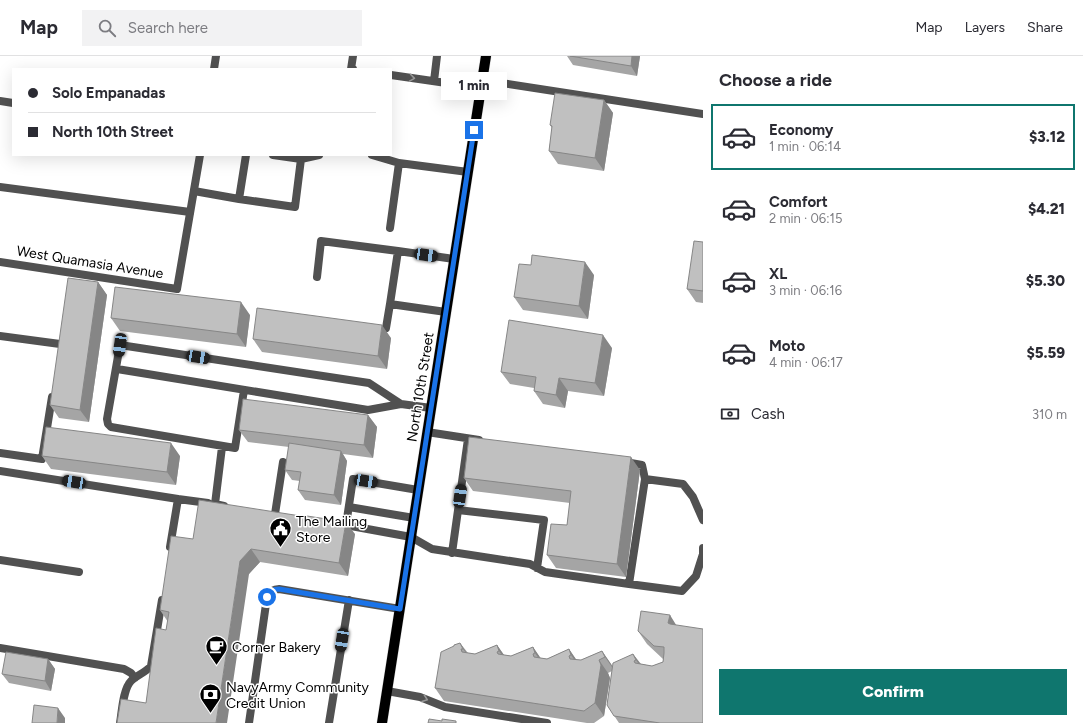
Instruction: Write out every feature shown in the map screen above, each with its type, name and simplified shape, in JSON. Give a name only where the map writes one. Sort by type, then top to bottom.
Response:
[{"type":"main road","name":"North 10th Street","points":[[382,723],[486,56]]},
{"type":"street","points":[[214,68],[216,56]]},
{"type":"street","points":[[351,68],[353,56]]},
{"type":"street","points":[[434,81],[437,56]]},
{"type":"street","points":[[392,75],[434,81],[481,84],[703,114]]},
{"type":"street","points":[[0,101],[12,103]]},
{"type":"street","points":[[0,187],[190,212],[200,156]]},
{"type":"street","points":[[239,199],[246,156]]},
{"type":"street","points":[[280,156],[302,159],[315,156]]},
{"type":"street","points":[[375,156],[399,163],[468,172]]},
{"type":"street","points":[[194,191],[295,207],[302,159]]},
{"type":"street","points":[[390,228],[399,163]]},
{"type":"street","name":"West Quamasia Avenue","points":[[0,262],[71,276],[177,289],[190,212]]},
{"type":"street","points":[[317,277],[321,241],[454,259]]},
{"type":"street","points":[[386,328],[398,251]]},
{"type":"street","points":[[390,304],[446,312]]},
{"type":"street","points":[[0,336],[60,345]]},
{"type":"street","points":[[244,390],[235,448],[111,427],[108,424],[107,419],[120,345],[369,383],[401,404]]},
{"type":"street","points":[[117,369],[368,410],[401,404],[431,408]]},
{"type":"street","points":[[0,453],[42,459],[53,390]]},
{"type":"street","points":[[427,432],[491,442]]},
{"type":"street","points":[[452,552],[468,439]]},
{"type":"street","points":[[214,504],[222,446]]},
{"type":"street","points":[[275,514],[283,462]]},
{"type":"street","points":[[619,462],[642,465],[645,479],[630,584]]},
{"type":"street","points":[[0,471],[230,507]]},
{"type":"street","points":[[346,525],[353,479],[418,490]]},
{"type":"street","points":[[645,479],[683,484],[693,498],[703,520]]},
{"type":"street","points":[[168,558],[178,499]]},
{"type":"street","points":[[349,507],[414,518]]},
{"type":"street","points":[[458,510],[544,520],[537,568]]},
{"type":"street","points":[[330,523],[411,537],[432,549],[530,564],[545,572],[682,591],[696,576],[703,554],[703,548]]},
{"type":"street","points":[[0,560],[79,572]]},
{"type":"street","points":[[120,723],[126,688],[131,680],[146,672],[151,666],[163,589]]},
{"type":"street","points":[[249,723],[267,597],[269,592],[274,589],[279,589],[400,609]]},
{"type":"street","points":[[329,723],[349,600]]},
{"type":"street","points":[[0,648],[124,669],[131,673],[135,678]]},
{"type":"street","points":[[387,691],[420,697],[445,707],[547,723]]},
{"type":"building","points":[[570,56],[632,56],[631,66]]},
{"type":"building","points":[[555,93],[604,100],[595,158],[549,151],[552,126],[550,125]]},
{"type":"building","points":[[694,241],[703,242],[703,291],[687,289]]},
{"type":"building","points":[[532,255],[585,262],[579,306],[514,297],[519,264],[531,265]]},
{"type":"building","points":[[68,278],[98,282],[80,410],[50,405]]},
{"type":"building","points":[[115,287],[241,302],[237,334],[111,318]]},
{"type":"building","points":[[257,308],[382,325],[378,356],[253,339]]},
{"type":"building","points":[[509,320],[603,335],[595,383],[559,378],[556,395],[534,391],[536,377],[501,372]]},
{"type":"building","points":[[243,399],[368,415],[364,445],[239,430]]},
{"type":"building","points":[[46,427],[171,443],[167,472],[42,456]]},
{"type":"building","points":[[469,437],[631,457],[617,564],[547,555],[551,524],[567,525],[571,491],[464,478]]},
{"type":"building","points":[[289,443],[341,451],[334,495],[298,490],[301,472],[285,470]]},
{"type":"building","points":[[199,500],[346,522],[339,563],[251,549],[240,561],[216,723],[117,723],[121,699],[146,703],[156,628],[166,630],[169,612],[160,610],[171,536],[193,539]]},
{"type":"building","points":[[641,611],[670,615],[668,623],[670,624],[703,629],[703,723],[660,723],[614,716],[607,705],[613,663],[633,654],[636,660],[634,661],[635,663],[652,666],[663,662],[664,647],[654,646],[638,631]]},
{"type":"building","points":[[460,643],[463,649],[461,649],[462,652],[475,654],[497,645],[499,651],[497,652],[498,654],[511,656],[533,647],[535,653],[533,654],[534,657],[547,659],[569,649],[571,655],[569,656],[570,659],[581,660],[602,651],[605,657],[599,660],[601,665],[595,703],[584,711],[435,688],[441,652]]},
{"type":"building","points":[[6,652],[48,659],[45,681],[2,674]]},
{"type":"building","points":[[34,705],[58,708],[57,723],[32,723]]},
{"type":"building","points":[[429,719],[456,721],[456,723],[428,723]]},
{"type":"place","name":"The Mailing Store","points":[[280,548]]},
{"type":"place","name":"Corner Bakery","points":[[217,666]]},
{"type":"place","name":"NavyArmy Community Credit Union","points":[[210,714]]},
{"type":"route","points":[[267,597],[269,592],[274,589],[279,589],[400,609],[474,130]]}]
